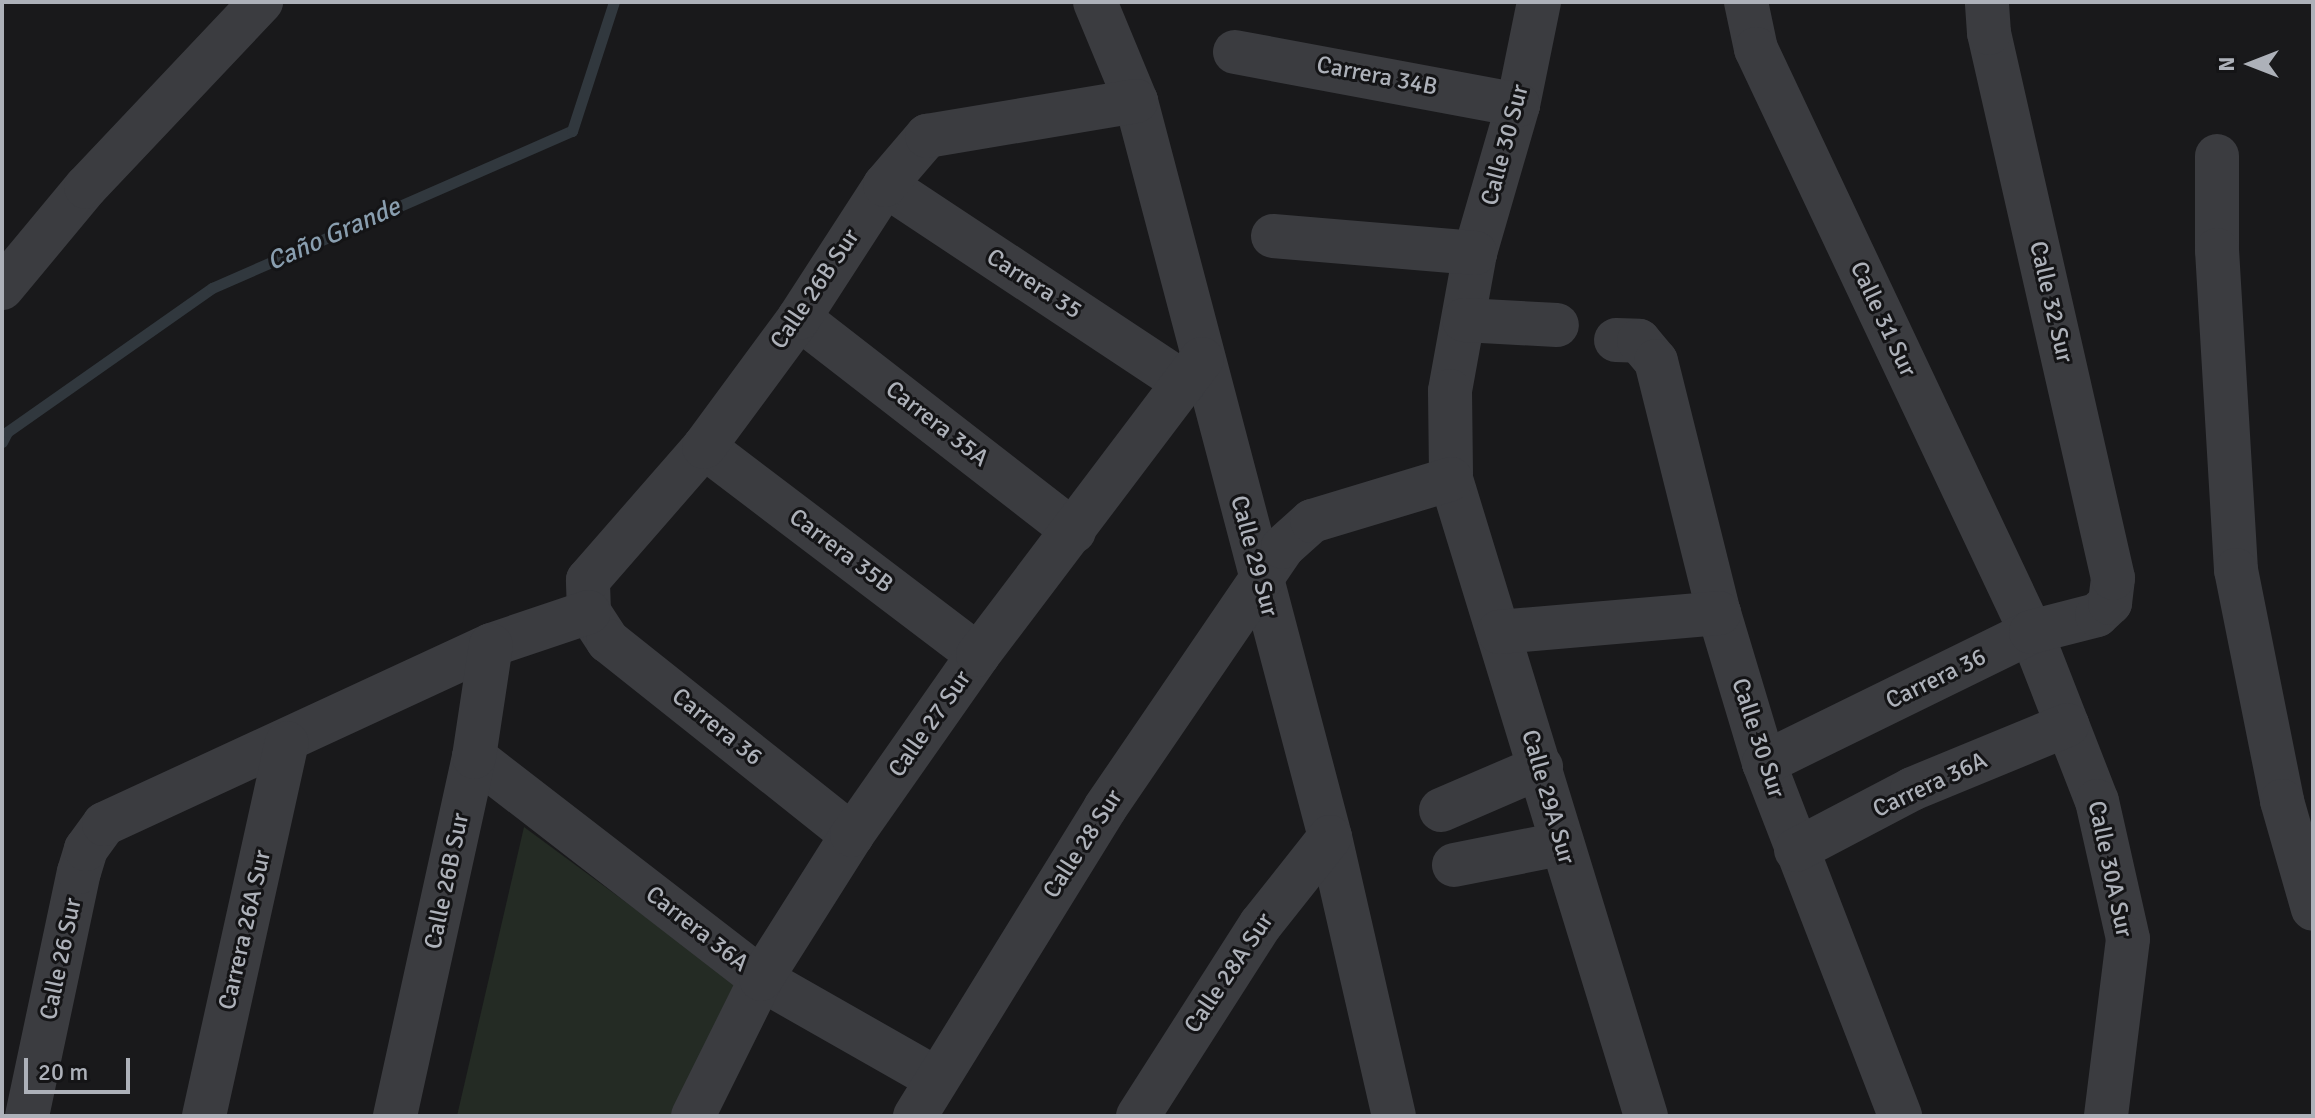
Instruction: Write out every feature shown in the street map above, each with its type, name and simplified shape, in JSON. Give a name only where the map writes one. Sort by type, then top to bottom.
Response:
[{"type":"street","points":[[2,288],[86,187],[261,2]]},
{"type":"street","name":"Calle 29 Sur","points":[[1095,2],[1136,101],[1193,371],[1260,578],[1330,837],[1394,1116]]},
{"type":"street","name":"Calle 30 Sur","points":[[1451,479],[1450,391],[1475,253],[1518,105],[1539,2]]},
{"type":"street","name":"Calle 31 Sur","points":[[1746,2],[1756,49],[2031,632]]},
{"type":"street","name":"Calle 32 Sur","points":[[1987,2],[1989,33],[2113,578],[2110,603]]},
{"type":"street","name":"Carrera 34B","points":[[1235,52],[1395,78],[1518,105]]},
{"type":"street","name":"Calle 26B Sur","points":[[589,612],[588,580],[704,447],[799,318],[885,185],[927,136],[1136,101]]},
{"type":"street","points":[[2217,156],[2217,250],[2236,570],[2282,801],[2313,909]]},
{"type":"street","name":"Carrera 35","points":[[885,185],[1193,371]]},
{"type":"street","points":[[1273,236],[1475,253]]},
{"type":"street","name":"Carrera 35A","points":[[799,318],[1074,531]]},
{"type":"street","points":[[1464,320],[1557,325]]},
{"type":"street","name":"Calle 30 Sur","points":[[1632,344],[1764,763],[1900,1116]]},
{"type":"street","name":"Calle 27 Sur","points":[[693,1116],[761,979],[852,835],[978,655],[1193,371]]},
{"type":"street","name":"Carrera 35B","points":[[704,447],[978,655]]},
{"type":"street","points":[[1260,578],[1283,547],[1312,521],[1451,479]]},
{"type":"street","name":"Calle 29A Sur","points":[[1451,479],[1541,767],[1560,844],[1646,1116]]},
{"type":"street","name":"Calle 28 Sur","points":[[915,1116],[935,1078],[1105,808],[1260,578]]},
{"type":"street","name":"Carrera 36","points":[[1764,763],[2031,632],[2097,615],[2110,603]]},
{"type":"street","points":[[287,743],[491,645],[589,612]]},
{"type":"street","name":"Carrera 36","points":[[589,612],[608,641],[852,835]]},
{"type":"street","points":[[1499,632],[1719,613]]},
{"type":"street","name":"Calle 30A Sur","points":[[2031,632],[2097,801],[2128,939],[2106,1116]]},
{"type":"street","name":"Calle 26B Sur","points":[[395,1116],[474,757],[491,645]]},
{"type":"street","name":"Carrera 36A","points":[[1796,850],[1912,789],[2067,725]]},
{"type":"street","name":"Calle 26 Sur","points":[[27,1116],[86,849],[104,824],[287,743]]},
{"type":"street","name":"Carrera 26A Sur","points":[[204,1116],[287,743]]},
{"type":"street","name":"Carrera 36A","points":[[474,757],[761,979],[935,1078]]},
{"type":"street","points":[[1441,810],[1494,790],[1541,767]]},
{"type":"street","points":[[1494,790],[1506,854]]},
{"type":"street","name":"Calle 28A Sur","points":[[1138,1116],[1261,924],[1330,837]]},
{"type":"street","points":[[1454,865],[1560,844]]},
{"type":"shaded area","points":[[524,827],[745,990],[685,1116],[457,1116]]},
{"type":"waterway","name":"Caño Grande","points":[[2,442],[7,432],[212,288],[572,131],[614,2]]}]
